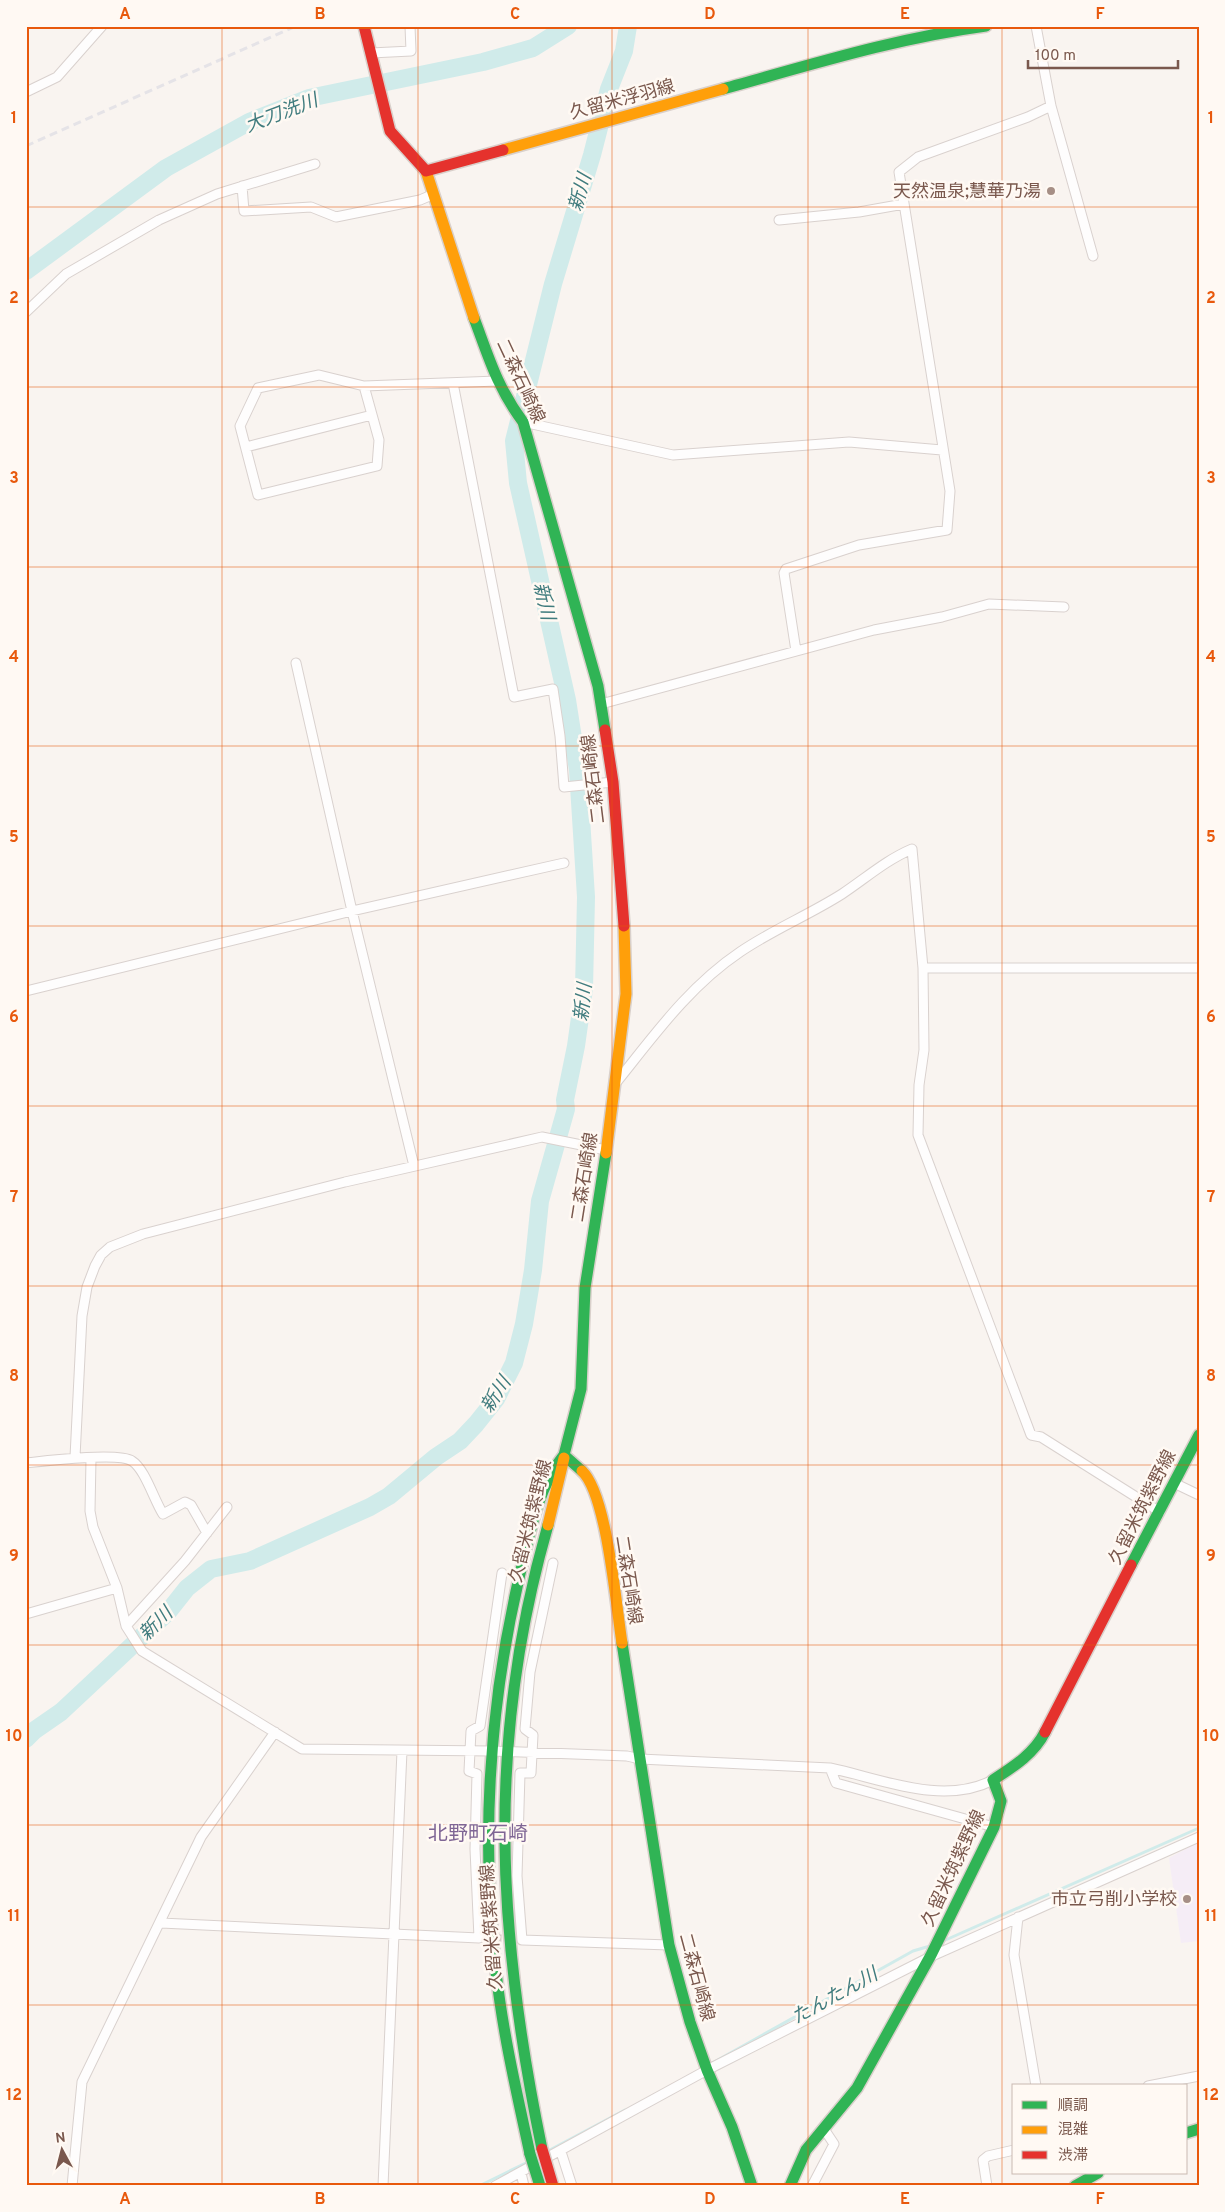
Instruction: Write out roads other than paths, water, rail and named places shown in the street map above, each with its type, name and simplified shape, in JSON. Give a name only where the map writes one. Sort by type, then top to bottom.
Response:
[{"type":"main road","points":[[364,26],[390,131],[426,171]]},
{"type":"main road","name":"久留米浮羽線","points":[[426,171],[856,52],[943,32],[986,26]]},
{"type":"main road","name":"二森石崎線","points":[[426,171],[461,282],[498,381],[505,398],[523,422],[593,664],[601,704],[613,782],[627,971],[601,1195],[585,1288],[581,1389],[564,1454],[588,1477],[600,1508],[669,1945],[690,2022],[707,2070],[732,2127],[752,2186]]},
{"type":"main road","name":"久留米筑紫野線","points":[[790,2186],[806,2150],[857,2088],[940,1936],[994,1827],[1001,1801],[993,1780],[1020,1763],[1041,1740],[1199,1435]]},
{"type":"main road","name":"久留米筑紫野線","points":[[540,2186],[530,2154],[504,2028],[491,1923],[490,1834],[492,1751],[516,1587],[550,1475],[564,1454]]},
{"type":"main road","name":"久留米筑紫野線","points":[[553,2186],[542,2148],[516,2015],[502,1869],[507,1752],[515,1668],[527,1604],[561,1480],[564,1454]]},
{"type":"main road","points":[[1075,2186],[1096,2174]]},
{"type":"street","points":[[26,92],[57,77],[102,26]]},
{"type":"street","points":[[372,54],[411,51],[410,26]]},
{"type":"street","points":[[1036,26],[1051,106],[1093,256]]},
{"type":"street","points":[[796,651],[784,573],[786,569],[859,545],[947,530],[950,491],[899,172],[918,157],[1028,117],[1051,106]]},
{"type":"street","points":[[26,312],[66,274],[159,220],[217,194],[315,164]]},
{"type":"street","points":[[242,186],[244,210],[311,207],[336,217],[420,200],[434,194]]},
{"type":"street","points":[[779,220],[859,212],[904,204]]},
{"type":"street","points":[[364,386],[380,440],[377,466],[258,495],[240,426],[258,388],[319,375],[364,386],[498,381]]},
{"type":"street","points":[[453,383],[514,697],[553,689],[560,736],[564,787],[613,782]]},
{"type":"street","points":[[246,447],[372,415]]},
{"type":"street","points":[[523,422],[673,456],[849,442],[942,450]]},
{"type":"street","points":[[601,704],[874,630],[942,618],[989,604],[1064,607]]},
{"type":"street","points":[[296,663],[352,911],[414,1166]]},
{"type":"street","points":[[615,1085],[672,1012],[705,980],[740,952],[842,894],[879,866],[912,849],[923,968],[924,1050],[919,1085],[918,1135],[1032,1435],[1041,1437],[1160,1512]]},
{"type":"street","points":[[26,991],[352,911],[564,862]]},
{"type":"street","points":[[923,968],[1199,968]]},
{"type":"street","points":[[75,1456],[82,1316],[88,1287],[101,1255],[126,1240],[143,1234],[414,1166],[542,1137],[606,1150]]},
{"type":"street","points":[[26,1464],[75,1456],[91,1459],[124,1457],[133,1461],[163,1514],[184,1502],[191,1505],[207,1533]]},
{"type":"street","points":[[91,1459],[90,1511],[93,1527],[117,1588],[126,1626],[142,1652],[302,1749],[492,1751],[627,1756],[640,1759],[830,1768],[920,1790],[940,1792],[975,1787],[993,1780]]},
{"type":"street","points":[[1174,1483],[1199,1495]]},
{"type":"street","points":[[126,1626],[207,1533],[227,1507]]},
{"type":"street","points":[[553,1563],[541,1609],[530,1672],[525,1729],[533,1735],[531,1773],[520,1773],[517,1876],[522,1940],[669,1945]]},
{"type":"street","points":[[161,1923],[479,1938],[475,1849],[477,1774],[469,1771],[471,1731],[480,1726],[502,1572]]},
{"type":"street","points":[[26,1614],[117,1588]]},
{"type":"street","points":[[72,2186],[82,2082],[161,1923],[201,1837],[275,1732]]},
{"type":"street","points":[[384,2186],[402,1751]]},
{"type":"street","points":[[830,1768],[836,1783],[994,1827]]},
{"type":"street","points":[[495,2186],[561,2152],[707,2070],[930,1956],[1199,1837]]},
{"type":"street","points":[[1018,1918],[1014,1955],[1036,2084]]},
{"type":"street","points":[[1158,2084],[1199,2076]]},
{"type":"street","points":[[812,2186],[834,2144],[824,2129]]},
{"type":"street","points":[[986,2186],[983,2160],[988,2156],[1012,2150]]},
{"type":"street","points":[[561,2152],[572,2186]]},
{"type":"street","points":[[520,2173],[524,2186]]},
{"type":"waterway","name":"大刀洗川","points":[[26,271],[166,168],[249,122],[309,98],[483,62],[533,48],[568,26]]},
{"type":"waterway","name":"新川","points":[[26,1739],[35,1730],[61,1712],[168,1612],[187,1588],[211,1569],[250,1561],[370,1507],[389,1496],[436,1457],[460,1441],[476,1424],[496,1399],[514,1363],[524,1324],[533,1270],[540,1201],[566,1109],[565,1100],[576,1046],[584,989],[586,897],[578,770],[567,700],[518,483],[514,441],[553,284],[592,155],[609,89],[624,51],[628,26]]},
{"type":"waterway","name":"たんたん川","points":[[941,1942],[1199,1828]]},
{"type":"waterway","name":"たんたん川","points":[[716,2061],[913,1951],[930,1946]]},
{"type":"waterway","name":"たんたん川","points":[[546,2152],[625,2110]]},
{"type":"waterway","name":"たんたん川","points":[[479,2186],[530,2161]]},
{"type":"tunnel","points":[[479,1938],[522,1940]]},
{"type":"railway","points":[[26,146],[296,26]]},
{"type":"place","name":"天然温泉;慧華乃湯","points":[[1051,191]]},
{"type":"place","name":"市立弓削小学校","points":[[1187,1899]]},
{"type":"district","name":"北野町石崎","points":[[478,1833]]}]
